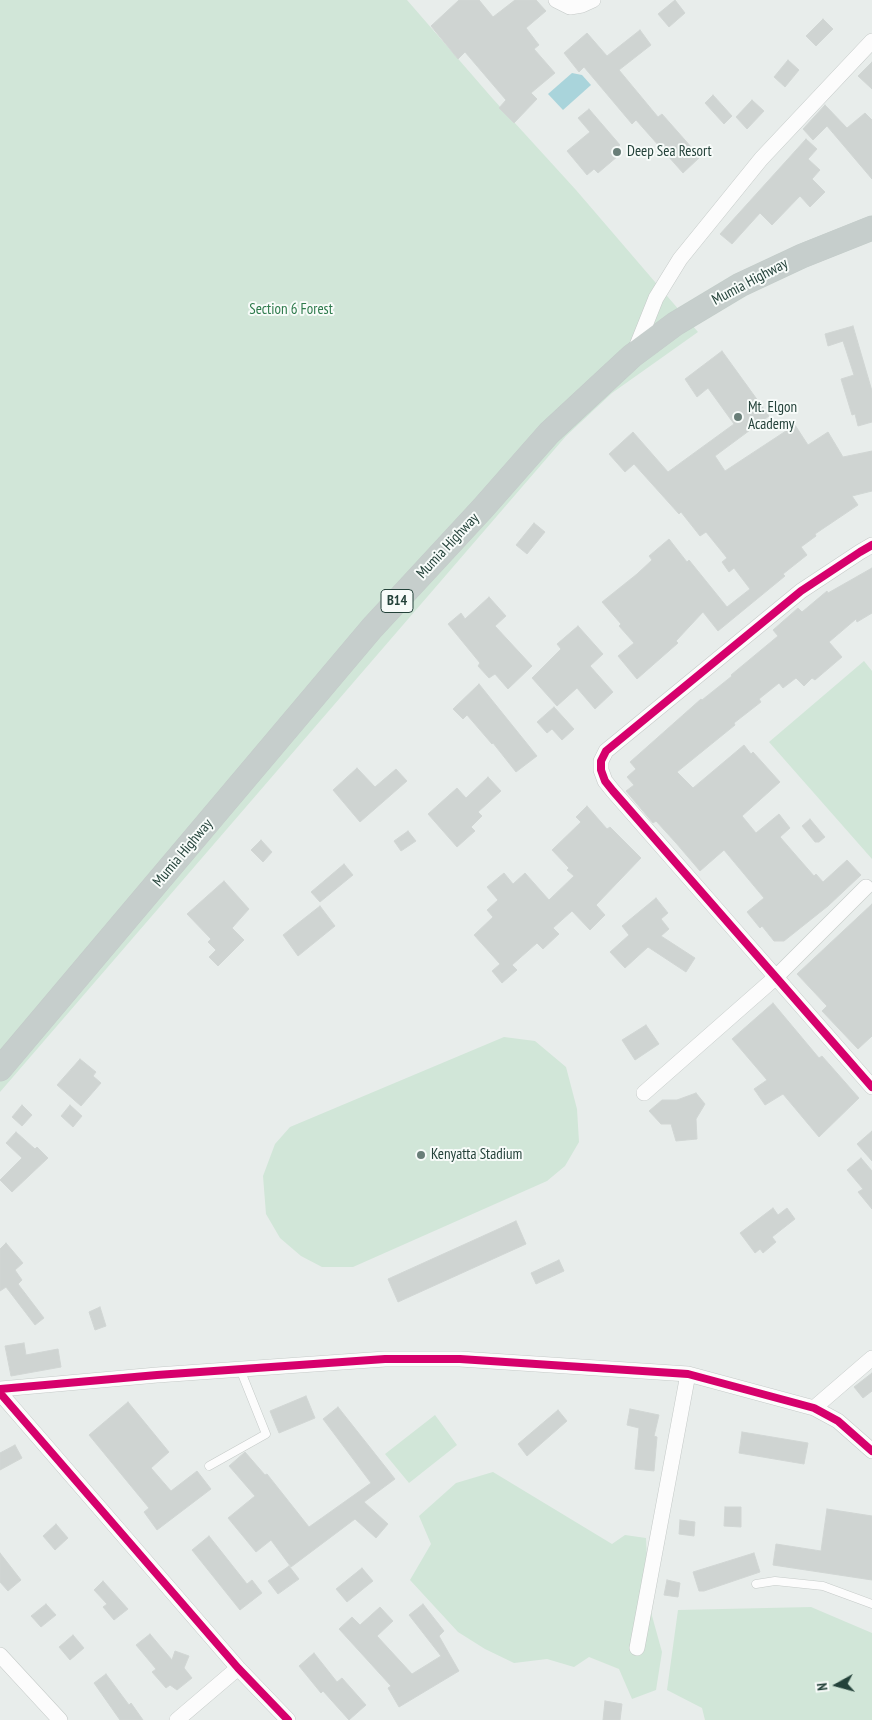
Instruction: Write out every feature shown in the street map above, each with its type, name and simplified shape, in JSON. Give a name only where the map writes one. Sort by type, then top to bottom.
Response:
[{"type":"highway","name":"Mumia Highway","points":[[0,1069],[372,628],[483,508],[549,432],[632,356],[675,324],[740,285],[802,256],[872,228]]},
{"type":"street","points":[[556,0],[570,7],[582,5],[592,0]]},
{"type":"street","points":[[632,356],[656,298],[680,259],[761,159],[872,41]]},
{"type":"street","points":[[872,545],[801,591],[606,751],[601,761],[601,770],[605,781],[872,1087]]},
{"type":"street","points":[[644,1094],[776,977],[866,887]]},
{"type":"street","points":[[814,1408],[872,1358]]},
{"type":"street","points":[[0,1391],[240,1369],[385,1359],[460,1359],[688,1374],[814,1408],[838,1421],[872,1451]]},
{"type":"street","points":[[637,1648],[688,1374]]},
{"type":"street","points":[[0,1391],[238,1668],[288,1720]]},
{"type":"street","points":[[0,1655],[60,1720]]},
{"type":"street","points":[[178,1720],[238,1668]]},
{"type":"lane","points":[[209,1466],[266,1434],[240,1369]]},
{"type":"lane","points":[[756,1584],[775,1581],[823,1586],[872,1604]]},
{"type":"green space","name":"Section 6 Forest","points":[[0,0],[407,0],[493,99],[576,190],[698,332],[612,393],[566,436],[0,1092]]},
{"type":"green space","points":[[864,661],[872,671],[872,859],[769,742]]},
{"type":"green space","name":"Kenyatta Stadium","points":[[504,1037],[535,1041],[566,1067],[577,1109],[579,1142],[565,1166],[547,1181],[353,1267],[322,1267],[301,1256],[280,1238],[266,1214],[263,1176],[275,1144],[290,1127]]},
{"type":"green space","points":[[435,1415],[457,1445],[409,1483],[385,1454]]},
{"type":"green space","points":[[493,1472],[612,1544],[625,1535],[646,1538],[649,1605],[662,1652],[656,1690],[632,1699],[619,1669],[589,1657],[574,1667],[547,1659],[514,1663],[485,1649],[458,1632],[410,1580],[431,1544],[419,1516],[456,1483]]},
{"type":"green space","points":[[811,1607],[872,1633],[872,1720],[705,1720],[702,1708],[667,1690],[678,1610]]},
{"type":"water","points":[[572,73],[582,75],[591,85],[563,110],[548,94]]},
{"type":"building","points":[[459,0],[479,0],[493,17],[515,0],[536,0],[546,11],[526,28],[539,45],[534,49],[555,73],[531,93],[537,99],[514,123],[499,108],[506,100],[465,52],[458,59],[431,26]]},
{"type":"building","points":[[675,0],[685,13],[669,27],[658,14]]},
{"type":"building","points":[[823,19],[833,29],[816,46],[806,36]]},
{"type":"building","points":[[640,30],[651,45],[619,70],[658,117],[662,114],[700,157],[683,173],[636,120],[632,124],[584,67],[579,72],[564,53],[587,33],[607,56]]},
{"type":"building","points":[[788,60],[799,70],[785,87],[774,77]]},
{"type":"building","points":[[872,62],[872,89],[858,76]]},
{"type":"building","points":[[713,95],[732,116],[724,124],[705,103]]},
{"type":"building","points":[[752,100],[764,111],[747,129],[736,117]]},
{"type":"building","points":[[825,105],[847,128],[865,113],[872,120],[872,179],[827,126],[813,140],[803,129]]},
{"type":"building","points":[[589,109],[620,145],[614,150],[618,156],[598,173],[594,169],[587,175],[567,151],[590,132],[578,118]]},
{"type":"building","points":[[806,139],[817,149],[808,159],[820,170],[812,179],[825,192],[810,207],[800,196],[772,225],[760,213],[732,244],[720,234]]},
{"type":"building","points":[[853,326],[872,391],[872,422],[858,426],[855,414],[852,415],[841,379],[854,375],[843,341],[828,346],[825,334]]},
{"type":"building","points":[[722,351],[769,416],[715,456],[725,471],[795,425],[808,445],[828,432],[843,457],[872,451],[872,491],[852,496],[858,505],[815,534],[816,536],[801,547],[807,555],[783,574],[785,576],[718,631],[703,612],[676,641],[678,643],[637,679],[618,656],[634,643],[602,602],[652,560],[649,556],[669,539],[687,562],[689,560],[727,607],[750,589],[734,568],[729,572],[722,562],[727,558],[706,532],[700,536],[681,512],[679,514],[634,464],[625,472],[609,454],[633,432],[668,472],[734,424],[708,388],[697,397],[685,379]]},
{"type":"building","points":[[534,523],[545,532],[527,554],[516,545]]},
{"type":"building","points":[[872,568],[872,613],[857,622],[856,619],[829,642],[842,657],[815,680],[812,678],[804,686],[796,678],[783,688],[779,683],[759,699],[761,702],[734,723],[735,725],[677,772],[693,788],[744,745],[751,754],[753,752],[780,782],[742,816],[756,833],[779,814],[790,828],[780,837],[814,876],[816,874],[823,882],[847,860],[861,875],[828,906],[784,941],[774,941],[747,912],[764,898],[724,850],[700,871],[656,821],[653,823],[626,791],[634,785],[627,777],[636,769],[630,762],[701,699],[732,676],[778,636],[773,630],[798,608],[802,612],[827,591],[828,593]]},
{"type":"building","points":[[489,597],[506,616],[495,626],[532,666],[508,689],[495,674],[489,678],[478,666],[480,663],[448,624],[461,613],[465,619]]},
{"type":"building","points":[[578,626],[603,654],[590,666],[613,692],[595,709],[577,688],[557,706],[532,678],[561,649],[557,644]]},
{"type":"building","points":[[479,684],[537,756],[516,772],[467,715],[463,719],[453,709]]},
{"type":"building","points":[[554,707],[574,729],[562,740],[552,729],[547,733],[537,722]]},
{"type":"building","points":[[357,768],[375,787],[396,769],[407,781],[360,822],[333,790]]},
{"type":"building","points":[[488,777],[501,791],[478,812],[482,816],[471,827],[475,831],[457,847],[428,814],[457,788],[466,798]]},
{"type":"building","points":[[587,806],[607,829],[610,827],[641,858],[596,905],[605,915],[590,930],[572,911],[553,928],[559,934],[543,949],[537,943],[512,965],[517,970],[502,983],[492,971],[500,964],[474,935],[493,917],[487,910],[498,900],[487,887],[504,873],[513,884],[525,873],[549,900],[574,876],[552,850],[581,822],[576,817]]},
{"type":"building","points":[[810,819],[825,837],[819,842],[815,842],[802,826]]},
{"type":"building","points":[[408,831],[416,841],[401,851],[394,841]]},
{"type":"building","points":[[261,840],[272,852],[263,862],[251,850]]},
{"type":"building","points":[[344,864],[353,875],[320,902],[311,892]]},
{"type":"building","points":[[224,881],[249,909],[232,928],[244,940],[218,966],[209,957],[216,950],[208,942],[211,939],[187,914]]},
{"type":"building","points":[[656,898],[668,913],[661,919],[669,929],[661,936],[695,958],[686,972],[648,947],[625,968],[610,952],[629,935],[622,926]]},
{"type":"building","points":[[872,904],[872,1036],[858,1049],[822,1011],[827,1006],[797,974]]},
{"type":"building","points":[[320,906],[335,926],[298,956],[283,935]]},
{"type":"building","points":[[773,1003],[819,1058],[822,1056],[859,1098],[819,1137],[783,1094],[765,1105],[754,1089],[767,1080],[732,1039]]},
{"type":"building","points":[[646,1025],[659,1044],[635,1060],[622,1040]]},
{"type":"building","points":[[80,1059],[96,1072],[93,1076],[101,1083],[81,1106],[57,1085]]},
{"type":"building","points":[[696,1093],[705,1104],[696,1119],[697,1139],[676,1141],[671,1124],[661,1124],[649,1111],[662,1100],[677,1100]]},
{"type":"building","points":[[22,1105],[32,1115],[22,1126],[12,1117]]},
{"type":"building","points":[[70,1105],[82,1116],[73,1127],[61,1116]]},
{"type":"building","points":[[872,1131],[872,1161],[857,1144]]},
{"type":"building","points":[[16,1132],[35,1149],[37,1147],[48,1158],[12,1192],[0,1180],[22,1158],[6,1143]]},
{"type":"building","points":[[861,1158],[872,1171],[872,1209],[858,1192],[863,1189],[847,1170]]},
{"type":"building","points":[[773,1208],[778,1215],[787,1208],[795,1219],[772,1237],[776,1242],[763,1253],[760,1249],[755,1253],[740,1233]]},
{"type":"building","points":[[516,1221],[526,1244],[398,1302],[388,1279]]},
{"type":"building","points":[[6,1243],[23,1263],[15,1270],[22,1280],[18,1284],[44,1318],[35,1325],[6,1287],[0,1291],[0,1249]]},
{"type":"building","points":[[559,1260],[564,1271],[536,1284],[531,1273]]},
{"type":"building","points":[[100,1307],[106,1326],[95,1330],[89,1312]]},
{"type":"building","points":[[24,1343],[26,1355],[58,1349],[61,1367],[11,1376],[5,1346]]},
{"type":"building","points":[[872,1373],[872,1391],[863,1398],[854,1387]]},
{"type":"building","points":[[306,1396],[315,1418],[279,1433],[270,1411]]},
{"type":"building","points":[[128,1402],[169,1452],[151,1468],[171,1491],[197,1471],[211,1489],[157,1530],[144,1512],[149,1508],[89,1435]]},
{"type":"building","points":[[338,1407],[395,1479],[364,1502],[388,1524],[376,1538],[355,1519],[291,1567],[271,1540],[256,1552],[228,1518],[255,1496],[229,1466],[245,1452],[265,1475],[267,1474],[309,1527],[371,1483],[323,1419]]},
{"type":"building","points":[[630,1409],[659,1415],[654,1436],[657,1437],[654,1471],[635,1469],[639,1428],[627,1425]]},
{"type":"building","points":[[558,1410],[567,1421],[527,1456],[518,1444]]},
{"type":"building","points":[[742,1432],[808,1443],[804,1464],[739,1453]]},
{"type":"building","points":[[15,1445],[22,1458],[0,1470],[0,1453]]},
{"type":"building","points":[[725,1507],[741,1507],[741,1527],[724,1526]]},
{"type":"building","points":[[827,1509],[872,1516],[872,1580],[773,1565],[776,1544],[821,1551]]},
{"type":"building","points":[[680,1520],[695,1522],[694,1536],[679,1534]]},
{"type":"building","points":[[56,1524],[68,1538],[55,1550],[43,1536]]},
{"type":"building","points":[[209,1536],[247,1584],[252,1580],[262,1593],[240,1610],[192,1550]]},
{"type":"building","points":[[0,1553],[21,1580],[8,1591],[0,1582]]},
{"type":"building","points":[[754,1553],[760,1572],[699,1591],[693,1572]]},
{"type":"building","points":[[289,1566],[299,1579],[278,1594],[268,1581]]},
{"type":"building","points":[[362,1568],[373,1581],[347,1602],[336,1589]]},
{"type":"building","points":[[667,1580],[680,1583],[678,1597],[664,1595]]},
{"type":"building","points":[[103,1581],[128,1609],[114,1620],[103,1607],[107,1604],[94,1590]]},
{"type":"building","points":[[46,1604],[56,1615],[41,1627],[31,1616]]},
{"type":"building","points":[[423,1604],[444,1631],[439,1636],[459,1671],[399,1707],[388,1688],[391,1686],[339,1629],[352,1617],[360,1625],[380,1607],[393,1621],[377,1636],[412,1674],[441,1656],[409,1615]]},
{"type":"building","points":[[150,1634],[172,1660],[175,1651],[189,1656],[184,1668],[192,1678],[177,1690],[170,1685],[166,1688],[152,1672],[156,1669],[136,1645]]},
{"type":"building","points":[[73,1635],[84,1648],[70,1660],[59,1647]]},
{"type":"building","points":[[314,1653],[337,1682],[342,1678],[366,1705],[349,1720],[323,1691],[321,1693],[299,1666]]},
{"type":"building","points":[[106,1674],[129,1705],[131,1703],[143,1720],[120,1720],[94,1683]]},
{"type":"building","points":[[605,1701],[622,1704],[620,1720],[603,1720]]},
{"type":"cycle path","points":[[872,545],[801,591],[606,751],[601,761],[601,770],[605,781],[613,791],[872,1087]]},
{"type":"cycle path","points":[[0,1389],[157,1375],[385,1359],[460,1359],[688,1374],[814,1408],[838,1421],[872,1451]]},
{"type":"cycle path","points":[[0,1393],[238,1668],[288,1720]]},
{"type":"place","name":"Deep Sea Resort","points":[[617,152]]},
{"type":"place","name":"Mt. Elgon Academy","points":[[738,417]]},
{"type":"place","name":"Kenyatta Stadium","points":[[421,1155]]}]
